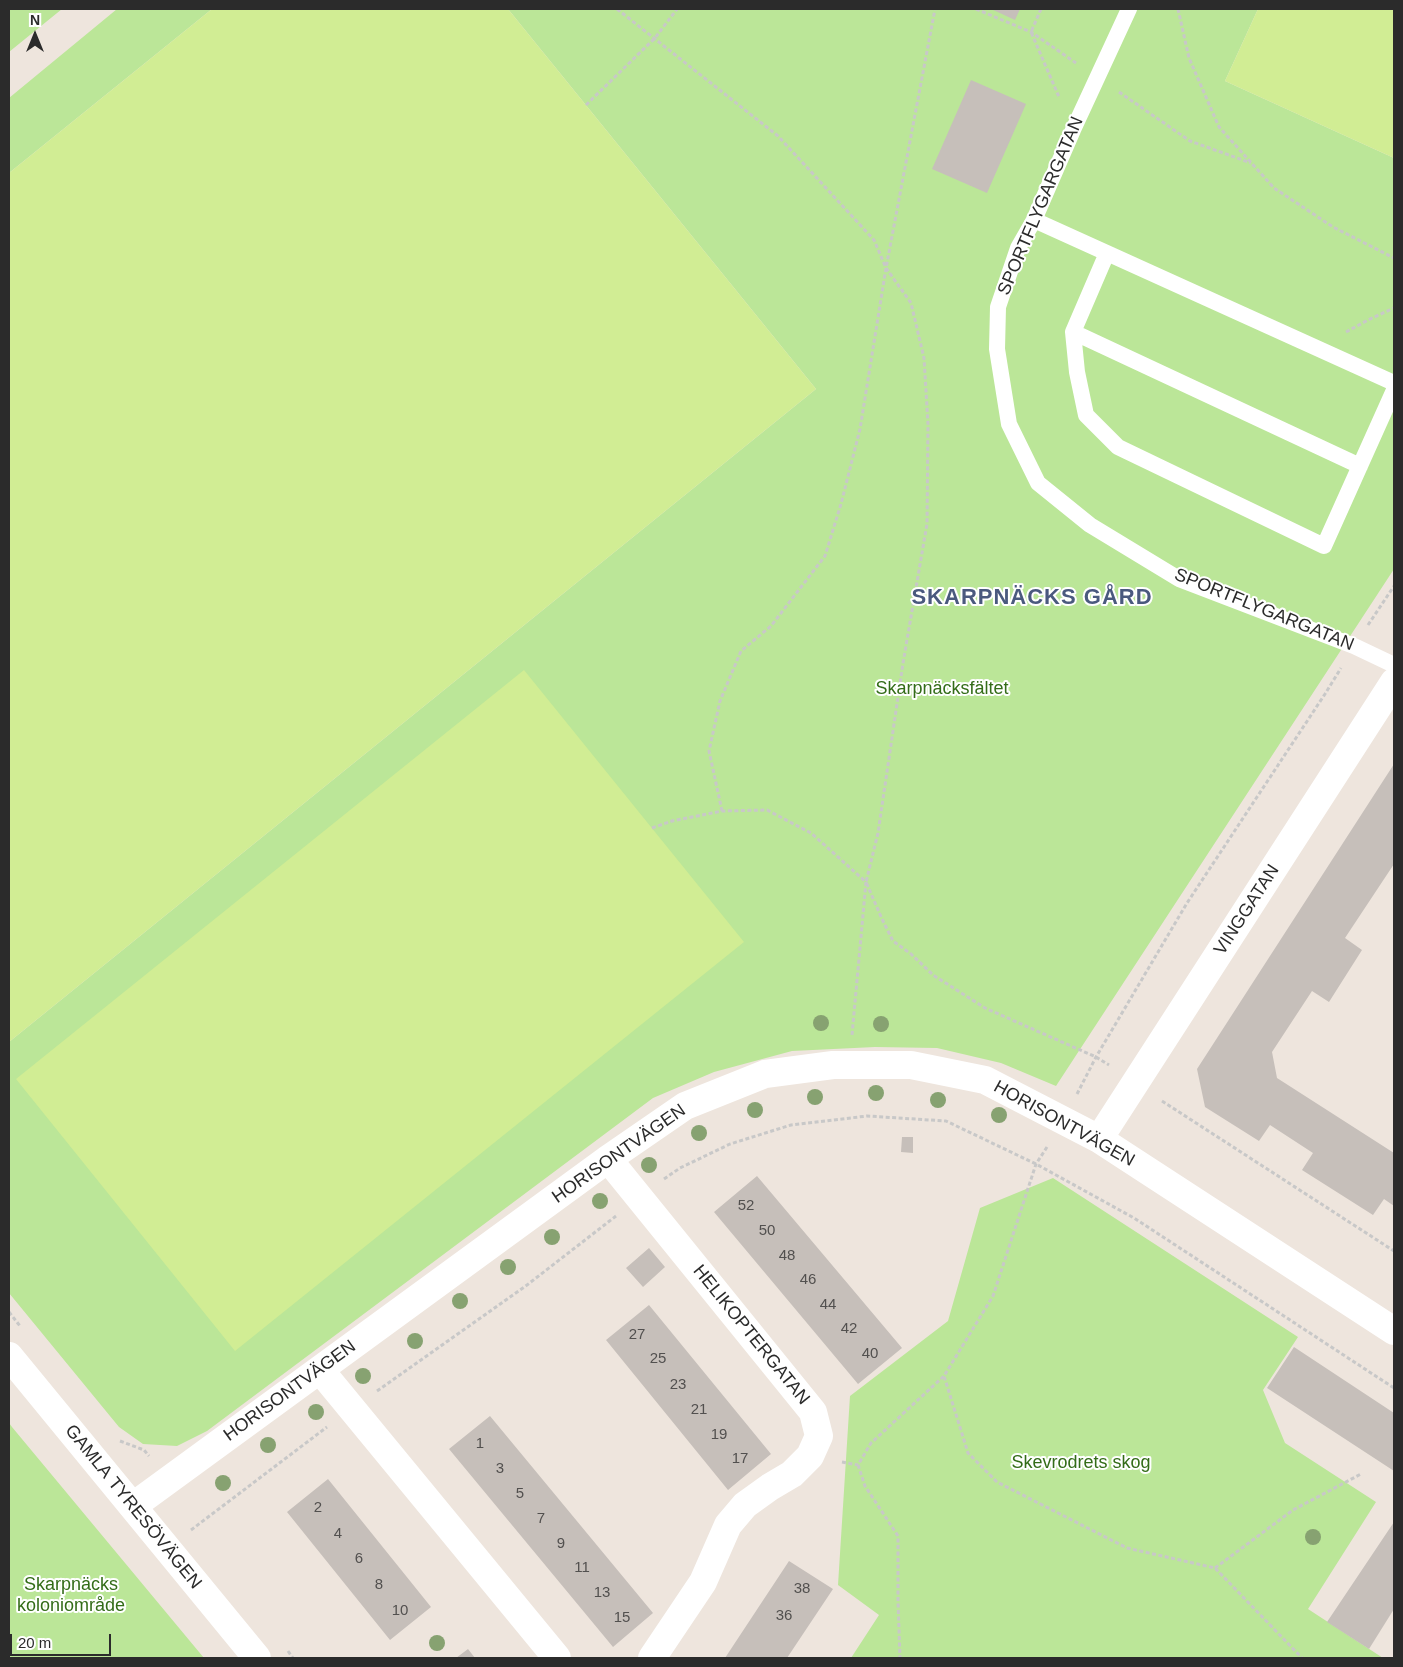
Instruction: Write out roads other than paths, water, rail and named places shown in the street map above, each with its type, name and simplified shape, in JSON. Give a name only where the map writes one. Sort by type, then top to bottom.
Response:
[{"type":"street","name":"VINGGATAN","points":[[1099,1139],[1394,682]]},
{"type":"street","name":"HORISONTVÄGEN","points":[[133,1506],[608,1159],[684,1106],[765,1074],[833,1065],[911,1065],[985,1080],[1099,1139],[1394,1331]]},
{"type":"street","name":"HELIKOPTERGATAN","points":[[608,1159],[812,1412],[819,1436],[810,1456],[792,1474],[745,1505],[728,1525],[703,1582],[652,1658]]},
{"type":"street","name":"GAMLA TYRESÖVÄGEN","points":[[9,1356],[257,1658]]},
{"type":"street","points":[[320,1370],[556,1658]]},
{"type":"lane","name":"SPORTFLYGARGATAN","points":[[1129,9],[1034,220],[1018,248],[998,307],[996,349],[1009,424],[1038,483],[1090,525],[1179,578],[1354,646],[1394,665]]},
{"type":"lane","points":[[1034,220],[1394,383]]},
{"type":"lane","points":[[1107,253],[1073,332],[1077,372],[1086,415],[1118,447],[1324,546],[1394,390]]},
{"type":"lane","points":[[1073,332],[1360,466]]},
{"type":"district","name":"SKARPNÄCKS GÅRD","points":[[1032,598]]},
{"type":"park label","name":"Skarpnäcksfältet","points":[[942,689]]},
{"type":"park label","name":"Skevrodrets skog","points":[[1081,1463]]},
{"type":"park label","name":"Skarpnäcks koloniområde","points":[[71,1595]]}]
